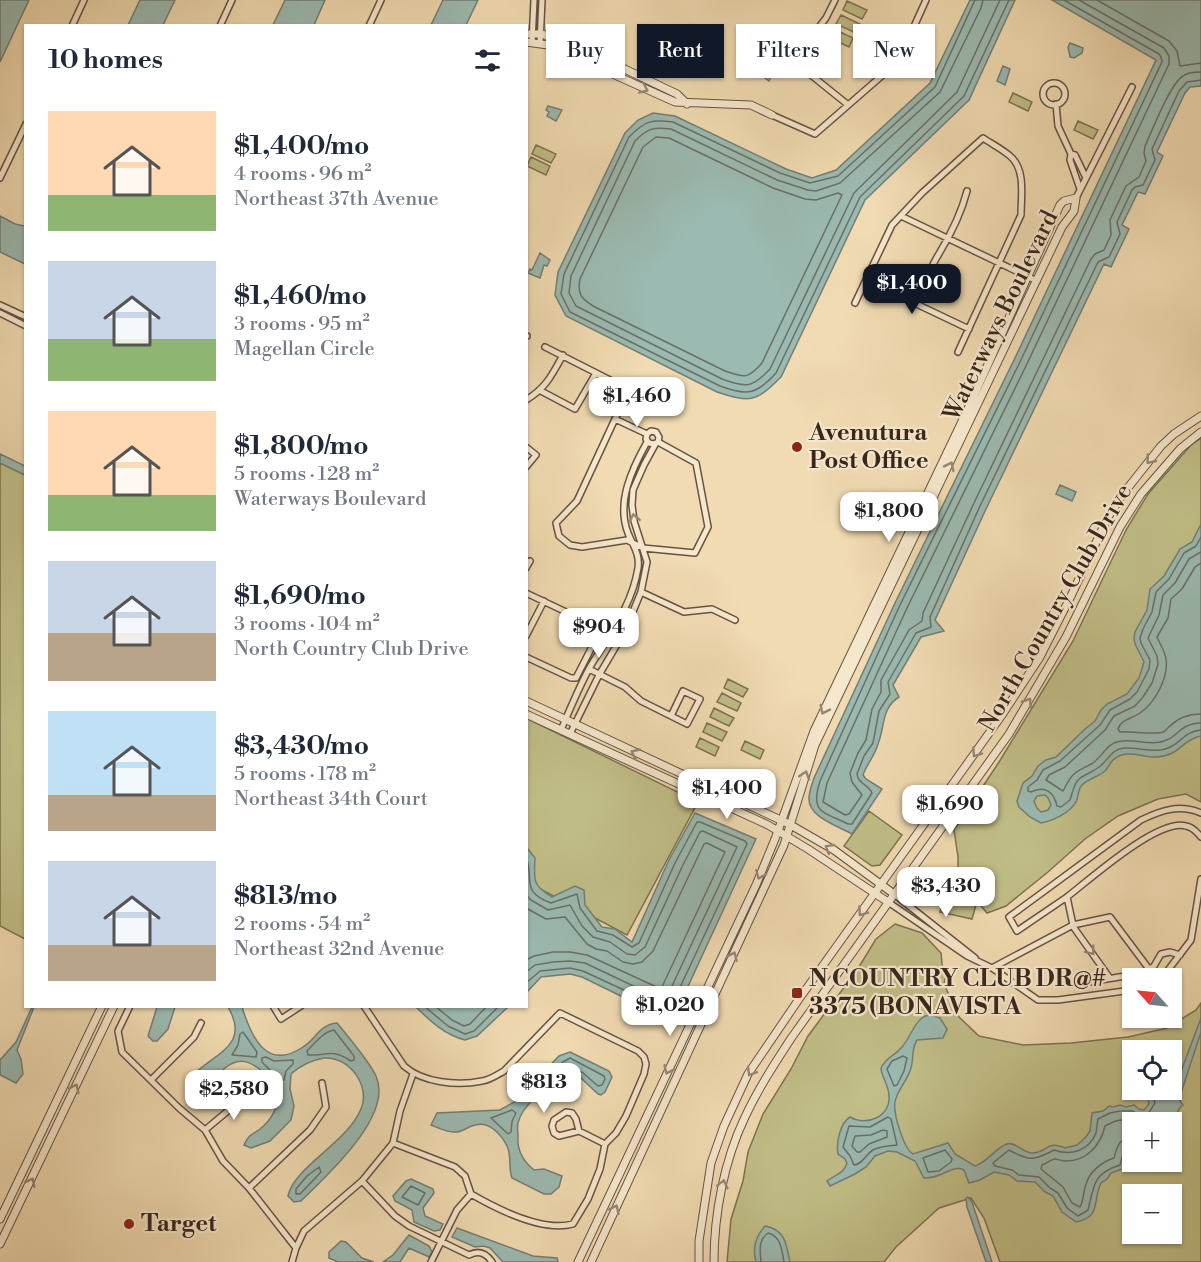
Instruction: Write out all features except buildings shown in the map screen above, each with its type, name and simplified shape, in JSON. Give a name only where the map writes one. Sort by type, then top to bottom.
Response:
[{"type":"street","points":[[73,24],[84,0]]},
{"type":"street","points":[[221,24],[232,0]]},
{"type":"street","points":[[370,24],[381,0]]},
{"type":"street","points":[[532,39],[534,0]]},
{"type":"street","points":[[541,34],[542,0]]},
{"type":"street","points":[[821,24],[835,0]]},
{"type":"street","points":[[532,39],[675,102],[751,105],[815,134],[885,73],[907,42],[926,0]]},
{"type":"street","points":[[532,39],[541,34],[564,40],[677,94],[687,104]]},
{"type":"street","points":[[815,78],[847,104]]},
{"type":"street","points":[[1053,83],[1060,85],[1064,91],[1064,98],[1056,104],[1046,101],[1043,95],[1044,88],[1053,83]]},
{"type":"street","points":[[1076,198],[1132,87]]},
{"type":"street","points":[[1056,104],[1058,126],[1071,154],[1070,160],[1080,189]]},
{"type":"street","points":[[0,178],[24,128]]},
{"type":"street","points":[[855,303],[892,225],[922,193],[983,138],[1012,157],[1019,171],[1021,215],[958,352]]},
{"type":"street","points":[[1071,154],[1075,155],[1086,178]]},
{"type":"street","points":[[915,303],[940,251],[949,240],[962,211],[967,191]]},
{"type":"street","name":"Waterways Boulevard","points":[[578,1262],[756,885],[814,731],[1060,205],[1064,201],[1076,198],[1074,211],[1062,227],[815,745],[784,845],[591,1262]]},
{"type":"street","points":[[901,216],[1037,281]]},
{"type":"street","points":[[866,280],[969,329]]},
{"type":"street","points":[[0,305],[24,316]]},
{"type":"street","points":[[0,313],[24,325]]},
{"type":"street","points":[[545,347],[612,381]]},
{"type":"street","points":[[528,399],[541,391],[563,355]]},
{"type":"street","points":[[541,391],[575,409],[596,373]]},
{"type":"street","points":[[622,404],[577,501],[556,523],[559,536],[570,545],[582,547],[627,540],[643,548],[695,553],[708,527],[696,463],[657,442],[651,444],[647,442]]},
{"type":"street","name":"North Country Club Drive","points":[[699,1262],[699,1241],[711,1163],[724,1126],[748,1074],[1002,716],[1040,657],[1108,517],[1123,494],[1161,446],[1174,434],[1201,417]]},
{"type":"street","points":[[615,419],[647,434]]},
{"type":"street","points":[[1192,422],[1199,434]]},
{"type":"street","points":[[570,734],[598,675],[635,610],[641,592],[647,562],[634,521],[632,505],[633,490],[659,437],[656,432],[651,431],[647,434]]},
{"type":"street","points":[[561,730],[589,669],[620,621],[633,590],[638,555],[628,532],[624,500],[628,480],[647,442],[647,434]]},
{"type":"street","name":"North Country Club Drive","points":[[714,1262],[714,1242],[721,1191],[744,1119],[758,1090],[792,1037],[1009,734],[1036,690],[1122,525],[1151,481],[1180,448],[1199,434]]},
{"type":"street","points":[[528,449],[536,455],[528,465]]},
{"type":"street","points":[[1108,517],[1122,525]]},
{"type":"street","points":[[528,564],[530,561]]},
{"type":"street","points":[[641,592],[684,612],[712,609],[735,620]]},
{"type":"street","points":[[528,594],[621,638]]},
{"type":"street","points":[[528,632],[544,601]]},
{"type":"street","points":[[1066,606],[1078,612]]},
{"type":"street","points":[[528,658],[571,678],[576,678],[600,629]]},
{"type":"street","points":[[589,669],[625,687],[641,701],[671,716],[687,724],[700,699],[683,691],[671,716]]},
{"type":"street","points":[[528,702],[789,824],[834,850],[950,936],[981,963]]},
{"type":"street","points":[[528,715],[778,831],[967,956],[992,968],[1038,1000],[1058,1000],[1122,991]]},
{"type":"street","points":[[1201,813],[1192,809],[1176,808],[1160,811],[1141,820],[1009,917],[1017,931],[1153,833],[1168,827],[1185,825],[1201,837]]},
{"type":"street","points":[[1170,968],[1191,940],[1201,879]]},
{"type":"street","points":[[1067,897],[1073,925],[1109,977]]},
{"type":"street","points":[[992,968],[1073,925],[1110,917],[1148,968]]},
{"type":"street","points":[[1151,968],[1161,954],[1170,952],[1180,955]]},
{"type":"street","points":[[1076,984],[1122,976]]},
{"type":"street","points":[[0,1219],[101,1008]]},
{"type":"street","points":[[0,1244],[113,1008]]},
{"type":"street","points":[[129,1008],[118,1031],[118,1041],[122,1052],[205,1130],[222,1161],[249,1188],[296,1248]]},
{"type":"street","points":[[274,1008],[281,1019],[298,1008]]},
{"type":"street","points":[[365,1008],[404,1066],[413,1074],[434,1081],[482,1082],[493,1077],[504,1071],[560,1013],[638,1051],[644,1057],[646,1065],[626,1116],[616,1133],[605,1144],[600,1169],[588,1199],[573,1224],[556,1227],[506,1212],[471,1194],[465,1176],[455,1167],[393,1143]]},
{"type":"street","points":[[152,1079],[194,1036],[201,1023]]},
{"type":"street","points":[[292,1262],[304,1231],[362,1182],[393,1143],[400,1111],[413,1074]]},
{"type":"street","points":[[249,1188],[310,1130],[326,1107],[322,1083]]},
{"type":"street","points":[[205,1130],[248,1094]]},
{"type":"street","points":[[579,1131],[572,1113],[566,1112],[554,1120],[552,1125],[554,1133],[559,1136],[579,1131],[605,1144]]},
{"type":"street","points":[[362,1182],[395,1216],[409,1226],[469,1255],[471,1262]]},
{"type":"street","points":[[431,1262],[457,1210],[471,1194]]},
{"type":"street","points":[[469,1255],[480,1252],[492,1262]]},
{"type":"shaded area","points":[[847,1],[867,10],[862,19],[843,10]]},
{"type":"shaded area","points":[[841,15],[860,24],[853,24],[853,32],[841,26],[841,24],[836,24]]},
{"type":"shaded area","points":[[841,32],[853,38],[849,47],[841,43]]},
{"type":"shaded area","points":[[1013,93],[1032,102],[1028,111],[1009,102]]},
{"type":"shaded area","points":[[1078,121],[1098,130],[1093,139],[1074,130]]},
{"type":"shaded area","points":[[536,145],[556,154],[551,163],[532,154]]},
{"type":"shaded area","points":[[531,157],[550,166],[546,175],[528,166]]},
{"type":"shaded area","points":[[1201,438],[1201,802],[1186,794],[1158,799],[1118,816],[1085,839],[1006,906],[987,913],[977,901],[972,919],[940,912],[947,882],[969,887],[958,874],[954,830],[999,762],[1073,641],[1126,530],[1148,494],[1191,445]]},
{"type":"shaded area","points":[[0,463],[24,475],[24,938],[0,926]]},
{"type":"shaded area","points":[[728,679],[748,689],[743,697],[724,688]]},
{"type":"shaded area","points":[[722,693],[741,703],[737,711],[717,702]]},
{"type":"shaded area","points":[[714,708],[734,718],[729,726],[710,717]]},
{"type":"shaded area","points":[[528,719],[698,802],[627,935],[528,883]]},
{"type":"shaded area","points":[[707,723],[727,732],[722,741],[703,732]]},
{"type":"shaded area","points":[[700,738],[719,747],[715,756],[696,747]]},
{"type":"shaded area","points":[[745,741],[764,750],[760,759],[741,750]]},
{"type":"shaded area","points":[[869,811],[902,835],[880,865],[872,866],[844,846]]},
{"type":"shaded area","points":[[895,924],[922,933],[941,953],[943,973],[946,976],[944,984],[959,1017],[979,1036],[1023,1045],[1128,1037],[1167,1028],[1182,1028],[1182,1019],[1196,1010],[1201,1003],[1201,1262],[1000,1262],[984,1218],[971,1198],[939,1208],[896,1247],[884,1262],[727,1262],[731,1219],[743,1181],[748,1152],[763,1114],[808,1036],[857,970],[876,939]]},
{"type":"water","points":[[0,0],[29,0],[0,62]]},
{"type":"water","points":[[140,0],[175,0],[163,24],[128,24]]},
{"type":"water","points":[[285,0],[325,0],[314,24],[273,24]]},
{"type":"water","points":[[443,0],[478,0],[466,24],[431,24]]},
{"type":"water","points":[[970,0],[1015,0],[969,100],[865,200],[781,377],[759,396],[746,399],[717,392],[566,316],[555,295],[558,272],[625,133],[638,120],[653,113],[675,116],[786,169],[812,178],[836,170],[930,83],[932,78],[935,78],[935,73]]},
{"type":"water","points":[[1052,0],[1201,0],[1201,86],[1190,87],[1185,93],[1157,152],[1163,156],[1145,194],[1138,192],[1122,225],[1129,229],[1111,267],[1104,264],[986,509],[935,620],[944,631],[921,637],[893,685],[899,697],[893,701],[886,712],[877,748],[863,775],[882,789],[852,834],[813,811],[809,798],[814,778],[895,603],[1013,362],[1156,60]]},
{"type":"water","points":[[1070,43],[1083,48],[1082,53],[1074,58],[1070,57],[1068,47]]},
{"type":"water","points":[[1003,66],[1010,69],[1005,85],[997,81]]},
{"type":"water","points":[[548,106],[562,110],[556,121],[547,116]]},
{"type":"water","points":[[0,216],[24,226],[24,264],[0,252]]},
{"type":"water","points":[[540,253],[550,260],[547,266],[544,265],[540,278],[528,273],[530,269],[532,270]]},
{"type":"water","points":[[0,454],[24,466],[24,475],[0,463]]},
{"type":"water","points":[[1060,485],[1076,492],[1072,501],[1056,494]]},
{"type":"water","points":[[1201,524],[1201,736],[1165,756],[1129,754],[1118,756],[1105,771],[1082,785],[1076,802],[1065,813],[1041,823],[1030,817],[1019,807],[1017,801],[1023,783],[1032,776],[1038,766],[1056,757],[1095,721],[1107,704],[1127,694],[1139,678],[1144,662],[1134,638],[1147,610],[1150,589],[1164,576],[1180,549],[1192,542]],"holes":[[[1045,795],[1051,805],[1048,810],[1041,812],[1034,801],[1037,796]]]},
{"type":"water","points":[[695,813],[756,839],[672,1021],[582,977],[570,974],[541,977],[528,991],[528,849],[535,858],[535,877],[541,889],[552,897],[575,886],[584,890],[585,905],[602,927],[615,929],[632,942],[669,860]]},
{"type":"water","points":[[32,1008],[34,1008],[17,1050],[23,1074],[16,1083],[0,1075],[0,1060],[16,1042]]},
{"type":"water","points":[[157,1008],[175,1008],[168,1029],[157,1041],[153,1041],[148,1036]]},
{"type":"water","points":[[228,1008],[242,1008],[250,1029],[262,1047],[270,1053],[279,1055],[290,1054],[303,1047],[326,1026],[337,1023],[376,1076],[379,1092],[367,1127],[326,1177],[301,1201],[294,1202],[288,1196],[292,1185],[345,1133],[354,1121],[363,1100],[360,1082],[349,1067],[333,1059],[324,1058],[302,1066],[291,1074],[290,1089],[294,1106],[291,1120],[270,1141],[251,1148],[244,1145],[249,1137],[265,1125],[272,1116],[277,1106],[279,1088],[259,1069],[242,1061],[234,1062],[226,1067],[208,1088],[201,1089],[192,1076],[227,1048],[233,1040],[234,1020]]},
{"type":"water","points":[[417,1008],[507,1008],[477,1036],[465,1040],[444,1031]]},
{"type":"water","points":[[925,1016],[940,1018],[947,1029],[943,1038],[917,1040],[910,1072],[895,1102],[897,1122],[906,1145],[913,1154],[948,1143],[955,1154],[975,1166],[1007,1144],[1013,1144],[1030,1153],[1042,1151],[1054,1145],[1065,1148],[1077,1145],[1090,1131],[1092,1113],[1103,1111],[1109,1106],[1134,1105],[1144,1110],[1149,1104],[1148,1100],[1180,1100],[1183,1105],[1178,1112],[1122,1112],[1122,1169],[1111,1173],[1101,1183],[1093,1212],[1084,1220],[1076,1222],[1062,1212],[1053,1196],[1035,1182],[1017,1181],[1009,1175],[994,1172],[969,1183],[964,1170],[959,1169],[924,1178],[915,1161],[897,1152],[888,1151],[875,1156],[866,1167],[830,1186],[827,1181],[842,1172],[847,1163],[838,1154],[838,1139],[844,1124],[850,1117],[864,1121],[877,1118],[886,1109],[889,1103],[889,1092],[881,1068],[902,1047],[919,1021]]},
{"type":"water","points":[[1201,1018],[1201,1032],[1182,1090],[1182,1069]]},
{"type":"water","points":[[570,1052],[609,1071],[612,1077],[605,1092],[601,1095],[581,1078],[562,1081],[529,1103],[520,1116],[518,1142],[524,1159],[534,1170],[544,1169],[562,1176],[559,1187],[551,1194],[544,1194],[512,1178],[507,1146],[498,1133],[490,1127],[480,1124],[454,1132],[431,1125],[437,1113],[500,1110],[516,1101],[559,1056]]},
{"type":"water","points":[[411,1179],[433,1189],[434,1193],[423,1208],[425,1216],[443,1224],[440,1230],[434,1231],[414,1222],[412,1210],[395,1201],[393,1196],[406,1181]]},
{"type":"water","points":[[968,1197],[972,1202],[992,1262],[986,1262],[967,1207],[966,1198]]},
{"type":"water","points":[[765,1226],[781,1234],[790,1262],[756,1262],[755,1243]]},
{"type":"water","points":[[457,1228],[533,1256],[557,1258],[558,1262],[503,1262],[490,1248],[475,1247],[452,1237]]},
{"type":"water","points":[[409,1235],[429,1246],[432,1252],[429,1257],[409,1248],[400,1262],[383,1262],[393,1255]]},
{"type":"water","points":[[341,1241],[346,1242],[362,1258],[374,1262],[338,1262],[329,1258],[329,1252]]},
{"type":"place","name":"Avenutura Post Office","points":[[797,447]]},
{"type":"place","name":"N COUNTRY CLUB DR@# 3375 (BONAVISTA","points":[[797,993]]},
{"type":"place","name":"Target","points":[[129,1224]]}]
